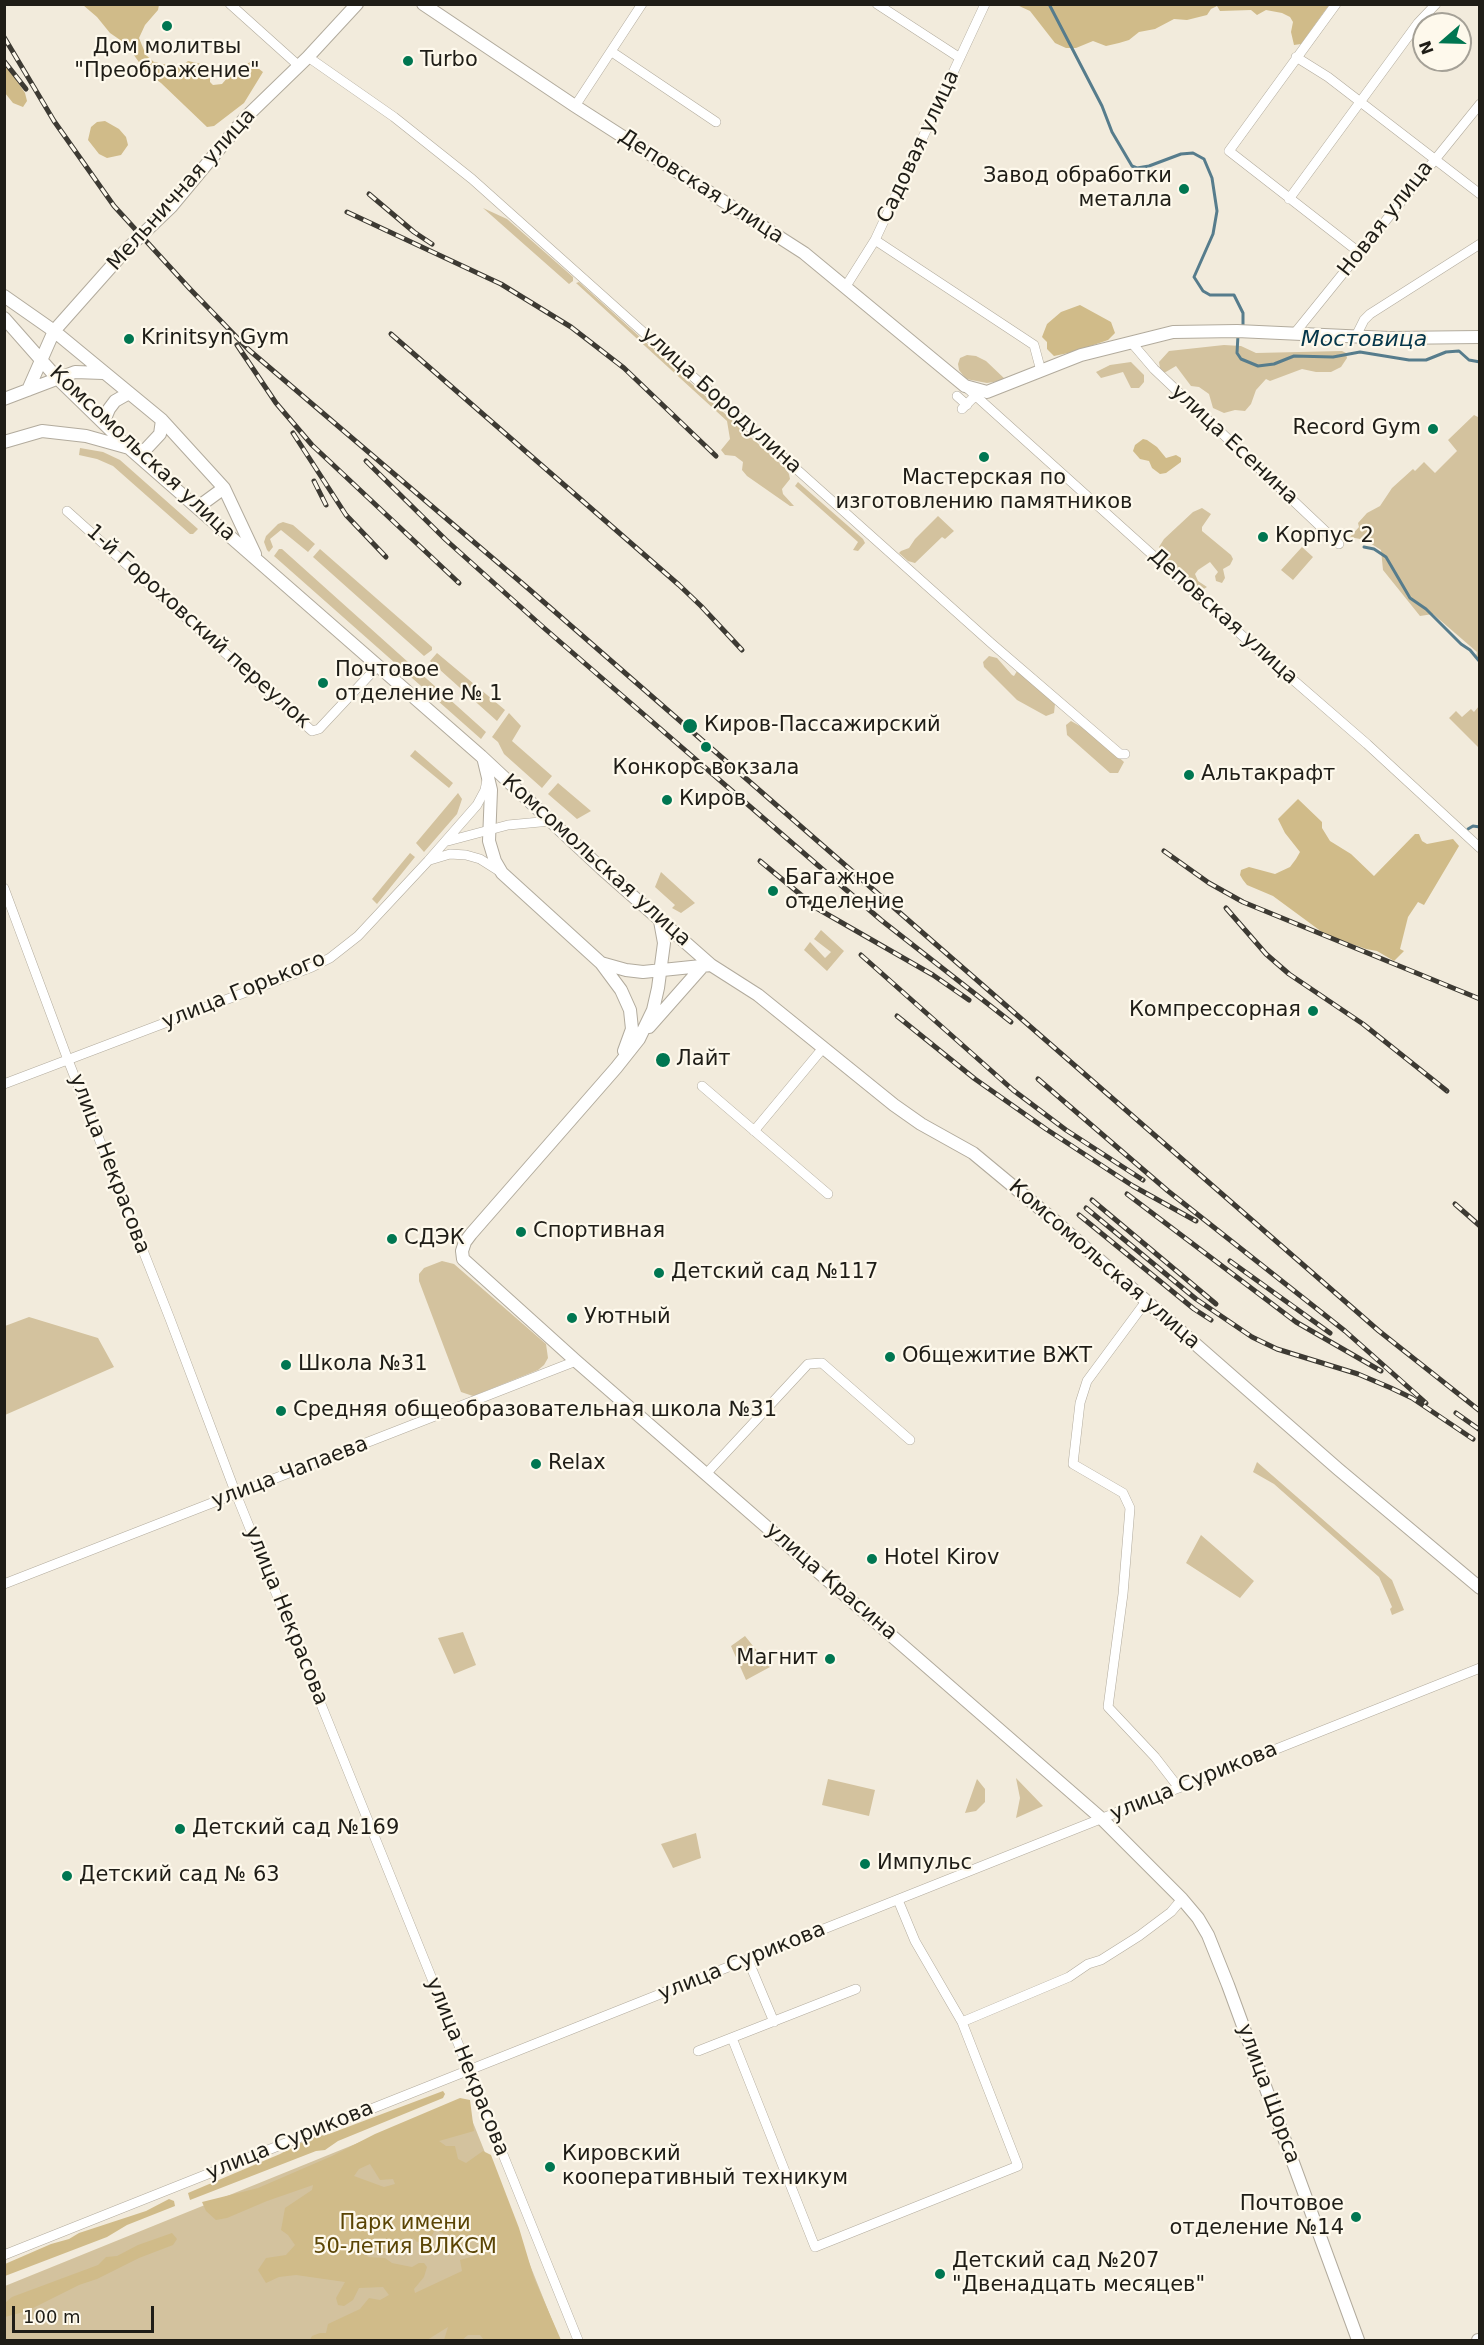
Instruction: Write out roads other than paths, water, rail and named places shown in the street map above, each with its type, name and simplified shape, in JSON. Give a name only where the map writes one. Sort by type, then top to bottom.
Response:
[{"type":"main road","name":"Мельничная улица","points":[[28,390],[54,331],[125,250],[171,207],[245,118],[304,62],[357,4]]},
{"type":"main road","name":"Деповская улица","points":[[423,4],[804,253],[846,286],[961,391]]},
{"type":"main road","name":"Комсомольская улица","points":[[4,296],[54,331],[162,420],[224,488],[258,561]]},
{"type":"main road","name":"Комсомольская улица","points":[[4,318],[57,378],[132,450],[551,821],[659,919],[706,966],[758,995],[912,1118],[973,1153],[1147,1300],[1338,1469],[1479,1588]]},
{"type":"main road","points":[[961,391],[987,392],[1081,355],[1173,332],[1242,331],[1399,339],[1479,337]]},
{"type":"main road","points":[[4,399],[75,372],[103,373]]},
{"type":"main road","points":[[104,421],[115,401],[129,393]]},
{"type":"main road","points":[[4,442],[42,431],[86,436],[132,450],[146,449],[160,434],[162,420]]},
{"type":"main road","points":[[198,507],[224,488]]},
{"type":"main road","name":"Комсомольская улица","points":[[484,761],[491,789],[489,829],[491,851],[502,873],[601,963],[625,996],[632,1029],[620,1064]]},
{"type":"main road","points":[[639,1039],[652,1010],[661,972],[664,943],[659,919]]},
{"type":"main road","name":"Комсомольская улица","points":[[601,963],[626,970],[661,972],[706,966]]},
{"type":"main road","points":[[620,1064],[639,1039],[706,966]]},
{"type":"main road","name":"улица Красина","points":[[620,1064],[471,1234],[462,1251],[464,1259],[576,1361],[1102,1819],[1198,1918]]},
{"type":"main road","name":"улица Щорса","points":[[1198,1918],[1208,1935],[1228,1985],[1358,2340]]},
{"type":"street","name":"улица Бородулина","points":[[230,4],[304,62],[394,117],[472,179],[974,628],[1120,754],[1125,754]]},
{"type":"street","points":[[576,106],[642,4]]},
{"type":"street","points":[[877,4],[960,58]]},
{"type":"street","name":"Садовая улица","points":[[846,286],[875,240],[985,4]]},
{"type":"street","points":[[1336,4],[1230,146],[1229,151],[1360,253]]},
{"type":"street","points":[[1289,199],[1418,22],[1436,4]]},
{"type":"street","points":[[612,52],[716,123]]},
{"type":"street","points":[[1296,57],[1328,77],[1479,194]]},
{"type":"street","name":"Новая улица","points":[[1294,334],[1479,104]]},
{"type":"street","points":[[875,240],[1034,345],[1041,371]]},
{"type":"street","points":[[1356,336],[1364,320],[1370,315],[1479,244]]},
{"type":"street","name":"улица Есенина","points":[[1131,342],[1154,369],[1339,544]]},
{"type":"street","points":[[961,391],[965,407],[976,395]]},
{"type":"street","name":"Деповская улица","points":[[961,391],[976,395],[1246,639],[1367,744],[1479,848]]},
{"type":"street","name":"1-й Гороховский переулок","points":[[67,511],[312,731],[319,729],[377,667]]},
{"type":"street","name":"улица Горького","points":[[4,1083],[323,962],[358,936],[477,805],[485,790],[484,761]]},
{"type":"street","points":[[445,842],[489,829],[551,821]]},
{"type":"street","name":"Комсомольская улица","points":[[428,861],[442,856],[466,855],[480,859],[502,873]]},
{"type":"street","name":"улица Некрасова","points":[[4,888],[236,1494],[467,2072],[578,2340]]},
{"type":"street","points":[[754,1131],[823,1048]]},
{"type":"street","points":[[702,1086],[828,1194]]},
{"type":"street","points":[[1147,1300],[1087,1381],[1080,1403],[1073,1464],[1123,1493],[1130,1508],[1123,1594],[1108,1707],[1155,1757],[1179,1788]]},
{"type":"street","name":"улица Чапаева","points":[[4,1584],[576,1361]]},
{"type":"street","points":[[706,1474],[808,1364],[822,1363],[909,1440]]},
{"type":"street","name":"улица Сурикова","points":[[4,2255],[1479,1668]]},
{"type":"street","points":[[962,2022],[1069,1977],[1088,1964],[1101,1960],[1171,1912],[1182,1899]]},
{"type":"street","points":[[732,2038],[815,2247],[1018,2166],[962,2022],[915,1941],[898,1900]]},
{"type":"street","points":[[748,1960],[774,2022]]},
{"type":"street","points":[[698,2051],[856,1989]]},
{"type":"waterway","name":"Мостовица","points":[[1049,4],[1102,106],[1112,132],[1132,166],[1137,168],[1149,166],[1181,154],[1193,153],[1204,159],[1212,178],[1217,211],[1213,234],[1194,277],[1203,291],[1210,295],[1234,295],[1243,313],[1243,327]]},
{"type":"waterway","name":"Мостовица","points":[[1238,335],[1237,353],[1241,359],[1258,366],[1274,364],[1294,356],[1333,357],[1360,352],[1409,360],[1426,360],[1446,352],[1459,351],[1469,360],[1480,362]]},
{"type":"waterway","points":[[1364,547],[1374,549],[1386,557],[1410,598],[1426,609],[1480,662]]},
{"type":"waterway","points":[[1468,829],[1473,826],[1480,827]]},
{"type":"railway","points":[[4,37],[54,121],[114,206],[249,350],[530,590],[1379,1331],[1480,1411]]},
{"type":"railway","points":[[4,61],[26,89]]},
{"type":"railway","points":[[369,194],[432,244]]},
{"type":"railway","points":[[347,212],[501,284],[571,327],[624,368],[716,456]]},
{"type":"railway","points":[[391,334],[679,585],[742,650]]},
{"type":"railway","points":[[237,345],[276,403],[312,445],[459,583]]},
{"type":"railway","points":[[293,433],[346,515],[386,557]]},
{"type":"railway","points":[[366,461],[446,540],[544,628],[881,920],[1011,1022]]},
{"type":"railway","points":[[314,481],[326,505]]},
{"type":"railway","points":[[1164,851],[1209,883],[1243,902],[1480,999]]},
{"type":"railway","points":[[760,861],[818,909],[933,975],[969,1000]]},
{"type":"railway","points":[[1226,908],[1266,954],[1289,974],[1363,1024],[1447,1091]]},
{"type":"railway","points":[[861,955],[1013,1090],[1066,1130],[1143,1180]]},
{"type":"railway","points":[[897,1016],[975,1079],[1046,1129],[1133,1186],[1196,1221]]},
{"type":"railway","points":[[1038,1079],[1168,1191],[1345,1331],[1426,1403]]},
{"type":"railway","points":[[1127,1194],[1296,1322],[1381,1371]]},
{"type":"railway","points":[[1092,1200],[1216,1304]]},
{"type":"railway","points":[[1455,1204],[1480,1226]]},
{"type":"railway","points":[[1086,1208],[1196,1299],[1252,1337],[1277,1349],[1358,1374],[1391,1388],[1412,1398],[1473,1439]]},
{"type":"railway","points":[[1079,1215],[1194,1309],[1211,1320]]},
{"type":"railway","points":[[1230,1261],[1330,1333]]},
{"type":"railway","points":[[1456,1413],[1480,1430]]},
{"type":"place","name":"Дом молитвы \"Преображение\"","points":[[167,26]]},
{"type":"place","name":"Turbo","points":[[408,61]]},
{"type":"place","name":"Завод обработки металла","points":[[1184,189]]},
{"type":"place","name":"Krinitsyn Gym","points":[[129,339]]},
{"type":"place","name":"Record Gym","points":[[1433,429]]},
{"type":"place","name":"Мастерская по изготовлению памятников","points":[[984,457]]},
{"type":"place","name":"Корпус 2","points":[[1263,537]]},
{"type":"place","name":"Почтовое отделение № 1","points":[[323,683]]},
{"type":"place","name":"Киров-Пассажирский","points":[[690,726]]},
{"type":"place","name":"Конкорс вокзала","points":[[706,747]]},
{"type":"place","name":"Альтакрафт","points":[[1189,775]]},
{"type":"place","name":"Киров","points":[[667,800]]},
{"type":"place","name":"Багажное отделение","points":[[773,891]]},
{"type":"place","name":"Компрессорная","points":[[1313,1011]]},
{"type":"place","name":"Лайт","points":[[663,1060]]},
{"type":"place","name":"Спортивная","points":[[521,1232]]},
{"type":"place","name":"СДЭК","points":[[392,1239]]},
{"type":"place","name":"Детский сад №117","points":[[659,1273]]},
{"type":"place","name":"Уютный","points":[[572,1318]]},
{"type":"place","name":"Общежитие ВЖТ","points":[[890,1357]]},
{"type":"place","name":"Школа №31","points":[[286,1365]]},
{"type":"place","name":"Средняя общеобразовательная школа №31","points":[[281,1411]]},
{"type":"place","name":"Relax","points":[[536,1464]]},
{"type":"place","name":"Hotel Kirov","points":[[872,1559]]},
{"type":"place","name":"Магнит","points":[[830,1659]]},
{"type":"place","name":"Детский сад №169","points":[[180,1829]]},
{"type":"place","name":"Импульс","points":[[865,1864]]},
{"type":"place","name":"Детский сад № 63","points":[[67,1876]]},
{"type":"place","name":"Кировский кооперативный техникум","points":[[550,2167]]},
{"type":"place","name":"Почтовое отделение №14","points":[[1356,2217]]},
{"type":"place","name":"Детский сад №207 \"Двенадцать месяцев\"","points":[[940,2274]]},
{"type":"park label","name":"Парк имени 50-летия ВЛКСМ","points":[[405,2236]]}]
